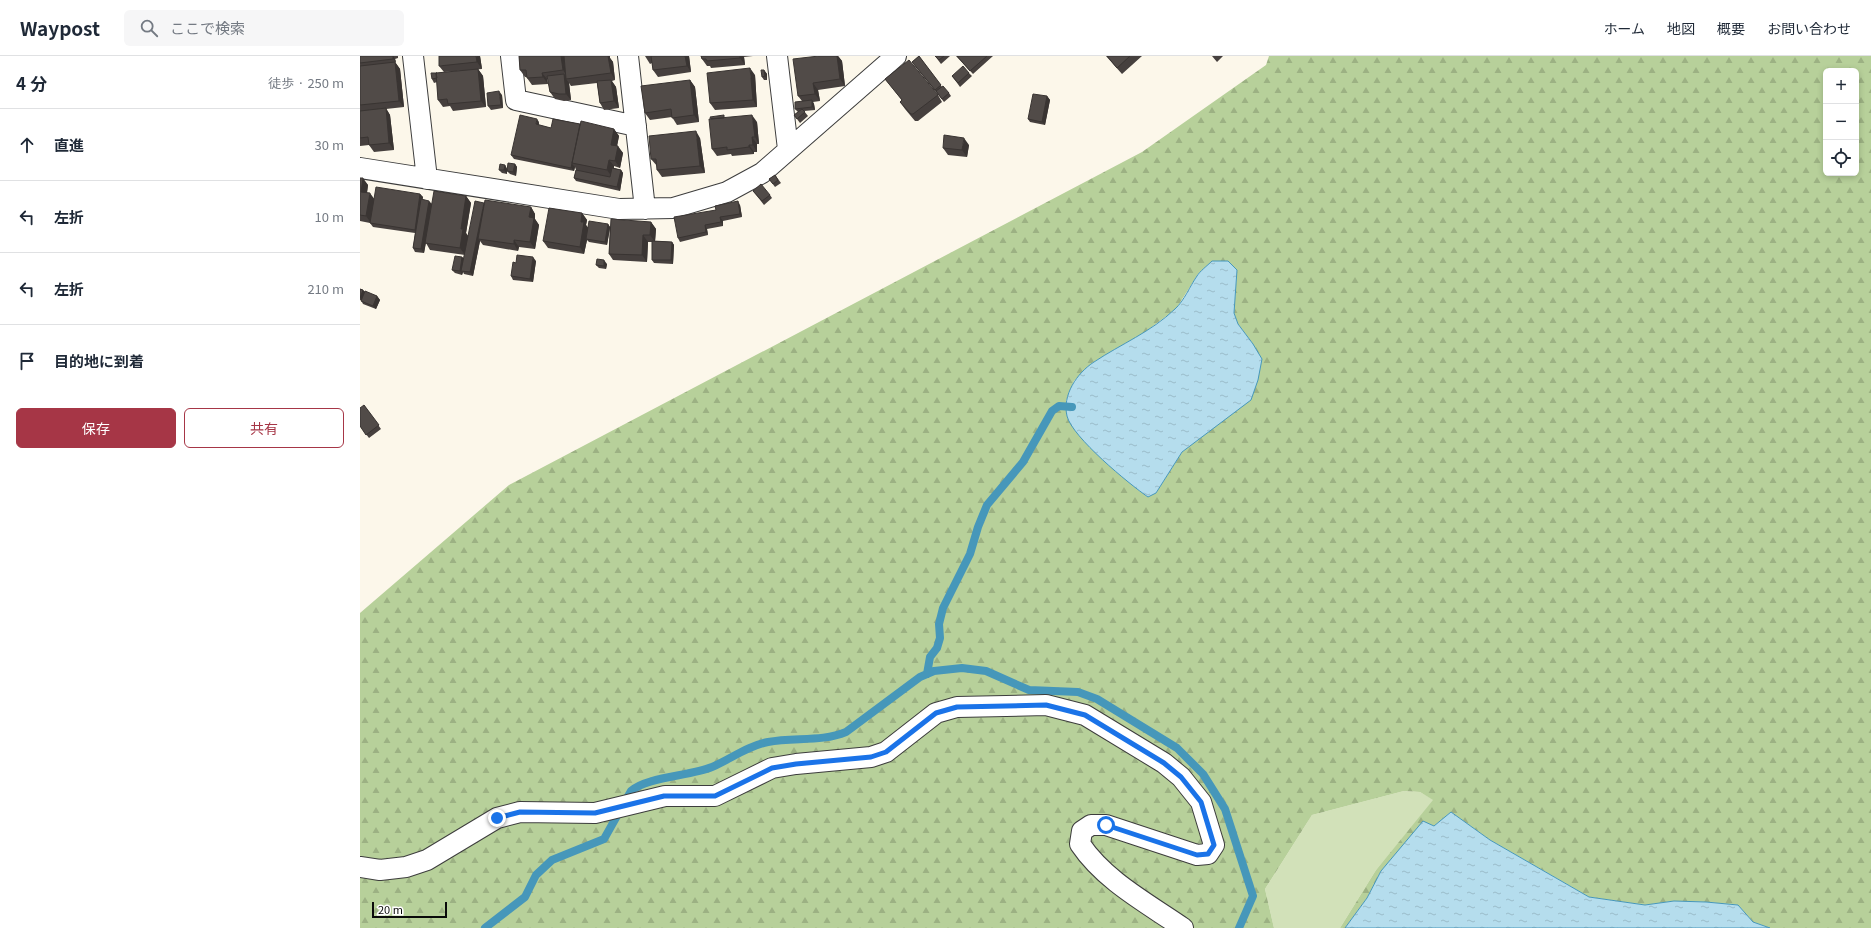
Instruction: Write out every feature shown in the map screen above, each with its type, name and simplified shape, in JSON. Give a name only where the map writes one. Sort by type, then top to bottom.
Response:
[{"type":"street","points":[[413,56],[427,179]]},
{"type":"street","points":[[511,56],[516,100],[636,126]]},
{"type":"street","points":[[628,56],[645,209]]},
{"type":"street","points":[[777,56],[788,149]]},
{"type":"street","points":[[360,168],[619,210],[673,208],[727,192],[762,173],[896,56]]},
{"type":"street","points":[[360,867],[380,870],[406,867],[427,860],[497,818],[520,812],[595,813],[664,796],[715,796],[772,768],[796,764],[871,757],[886,752],[936,713],[957,707],[1046,705],[1085,715],[1164,763],[1181,777],[1201,802],[1214,845],[1208,854],[1197,855],[1106,825],[1091,825],[1082,831],[1080,844],[1089,857],[1105,874],[1183,928]]},
{"type":"green space","points":[[1269,56],[1871,56],[1871,928],[1770,928],[1753,922],[1738,905],[1674,901],[1645,905],[1589,897],[1490,840],[1451,812],[1434,826],[1423,822],[1381,871],[1367,898],[1345,928],[1340,928],[1376,870],[1433,800],[1420,792],[1404,791],[1312,815],[1265,889],[1274,928],[360,928],[360,613],[509,485],[1142,152],[1266,65]],"holes":[[[1212,261],[1228,261],[1237,270],[1234,313],[1238,324],[1253,344],[1201,437],[1182,452],[1156,493],[1067,416],[1066,401],[1074,381],[1092,363],[1145,332],[1176,309],[1198,274]]]},
{"type":"green space","points":[[1404,791],[1420,792],[1434,800],[1376,870],[1340,928],[1274,928],[1265,889],[1312,815]]},
{"type":"water","points":[[1212,261],[1228,261],[1237,270],[1234,313],[1238,324],[1262,359],[1258,380],[1251,400],[1182,452],[1156,493],[1148,497],[1102,460],[1079,436],[1071,425],[1067,416],[1067,400],[1072,385],[1082,372],[1104,355],[1146,331],[1166,317],[1184,298],[1198,274]]},
{"type":"water","points":[[1451,812],[1490,840],[1589,897],[1645,905],[1674,901],[1738,905],[1753,922],[1770,928],[1345,928],[1367,898],[1381,871],[1423,821],[1434,826]]},
{"type":"building","points":[[360,56],[393,56],[393,59],[360,63]]},
{"type":"building","points":[[439,56],[476,56],[477,62],[439,66]]},
{"type":"building","points":[[519,56],[561,56],[563,70],[542,73],[543,77],[527,78],[526,70],[520,70]]},
{"type":"building","points":[[564,56],[608,56],[611,73],[566,79]]},
{"type":"building","points":[[651,56],[685,56],[687,66],[653,70]]},
{"type":"building","points":[[701,56],[740,56],[740,58],[707,61],[706,59],[702,59]]},
{"type":"building","points":[[819,56],[837,56],[840,79],[813,83],[815,94],[798,96],[793,59]]},
{"type":"building","points":[[919,56],[941,85],[935,90],[912,62]]},
{"type":"building","points":[[935,56],[944,56],[939,60]]},
{"type":"building","points":[[957,56],[987,56],[970,71]]},
{"type":"building","points":[[1107,56],[1130,56],[1117,68]]},
{"type":"building","points":[[909,60],[938,95],[913,114],[911,114],[900,102],[902,100],[885,79]]},
{"type":"building","points":[[395,62],[399,101],[360,105],[360,66]]},
{"type":"building","points":[[963,66],[969,73],[958,83],[952,76]]},
{"type":"building","points":[[750,68],[753,100],[710,103],[707,73]]},
{"type":"building","points":[[478,69],[481,101],[448,104],[447,99],[438,100],[436,73]]},
{"type":"building","points":[[761,70],[764,70],[765,76],[762,77]]},
{"type":"building","points":[[431,73],[436,73],[437,78],[432,79]]},
{"type":"building","points":[[564,74],[566,94],[550,92],[547,76]]},
{"type":"building","points":[[611,80],[614,101],[600,103],[597,81]]},
{"type":"building","points":[[690,80],[694,115],[672,118],[671,109],[645,113],[641,86]]},
{"type":"building","points":[[943,86],[949,93],[942,99],[936,91]]},
{"type":"building","points":[[499,91],[501,105],[488,106],[487,93]]},
{"type":"building","points":[[1033,94],[1047,96],[1042,122],[1028,119]]},
{"type":"building","points":[[812,100],[812,107],[795,109],[795,102]]},
{"type":"building","points":[[386,108],[389,143],[369,145],[368,137],[360,138],[360,111]]},
{"type":"building","points":[[802,109],[805,112],[797,119],[794,115]]},
{"type":"building","points":[[520,115],[537,119],[536,124],[551,128],[553,119],[580,124],[571,168],[511,155]]},
{"type":"building","points":[[724,115],[724,118],[711,119],[710,117]]},
{"type":"building","points":[[752,115],[755,137],[752,137],[753,145],[749,145],[749,147],[727,150],[727,147],[712,149],[709,119]]},
{"type":"building","points":[[581,121],[614,129],[611,145],[618,146],[615,161],[609,160],[607,170],[572,163]]},
{"type":"building","points":[[696,131],[700,166],[657,170],[656,159],[651,159],[649,136]]},
{"type":"building","points":[[944,135],[964,138],[962,150],[943,148]]},
{"type":"building","points":[[508,163],[515,164],[513,172],[507,171]]},
{"type":"building","points":[[500,164],[505,165],[504,170],[499,170]]},
{"type":"building","points":[[612,168],[621,170],[617,187],[574,178],[576,170],[610,177]]},
{"type":"building","points":[[775,175],[778,180],[773,184],[769,179]]},
{"type":"building","points":[[360,178],[363,178],[361,192],[370,193],[366,216],[360,215]]},
{"type":"building","points":[[761,184],[770,195],[762,201],[753,191]]},
{"type":"building","points":[[376,187],[420,194],[415,230],[370,223]]},
{"type":"building","points":[[434,191],[466,196],[460,248],[425,243]]},
{"type":"building","points":[[421,199],[429,201],[421,249],[413,248]]},
{"type":"building","points":[[485,200],[531,207],[529,217],[534,218],[530,242],[514,240],[514,244],[478,239]]},
{"type":"building","points":[[475,201],[484,203],[470,272],[461,271]]},
{"type":"building","points":[[738,201],[740,214],[720,217],[721,222],[705,225],[706,232],[678,238],[674,217],[716,210],[715,206]]},
{"type":"building","points":[[549,208],[582,213],[581,222],[584,222],[580,247],[543,241]]},
{"type":"building","points":[[611,219],[651,222],[650,235],[643,235],[642,255],[609,254]]},
{"type":"building","points":[[589,221],[608,224],[605,242],[586,239]]},
{"type":"building","points":[[652,241],[672,242],[671,260],[652,260]]},
{"type":"building","points":[[517,255],[533,257],[530,279],[511,276],[513,262],[516,263]]},
{"type":"building","points":[[455,256],[462,257],[460,271],[452,270]]},
{"type":"building","points":[[597,259],[604,260],[604,266],[596,265]]},
{"type":"building","points":[[360,289],[363,290],[360,298]]},
{"type":"building","points":[[365,291],[377,296],[373,306],[361,301]]},
{"type":"building","points":[[364,405],[379,425],[366,435],[360,426],[360,408]]},
{"type":"waterway","points":[[927,674],[930,657],[937,648],[940,638],[939,624],[943,608],[970,554],[978,527],[987,505],[1023,462],[1052,411],[1059,406],[1072,407]]},
{"type":"waterway","points":[[485,928],[525,897],[536,875],[552,860],[604,839],[631,791],[638,786],[712,767],[760,744],[827,737],[846,732],[920,677],[934,671],[962,668],[986,671],[1029,690],[1078,692],[1097,699],[1177,748],[1203,774],[1225,809],[1253,896],[1239,928]]},
{"type":"route","points":[[497,818],[520,812],[595,813],[664,796],[715,796],[772,768],[796,764],[871,757],[886,752],[936,713],[957,707],[1046,705],[1085,715],[1164,763],[1181,777],[1201,802],[1214,845],[1208,854],[1197,855],[1106,825]]}]
